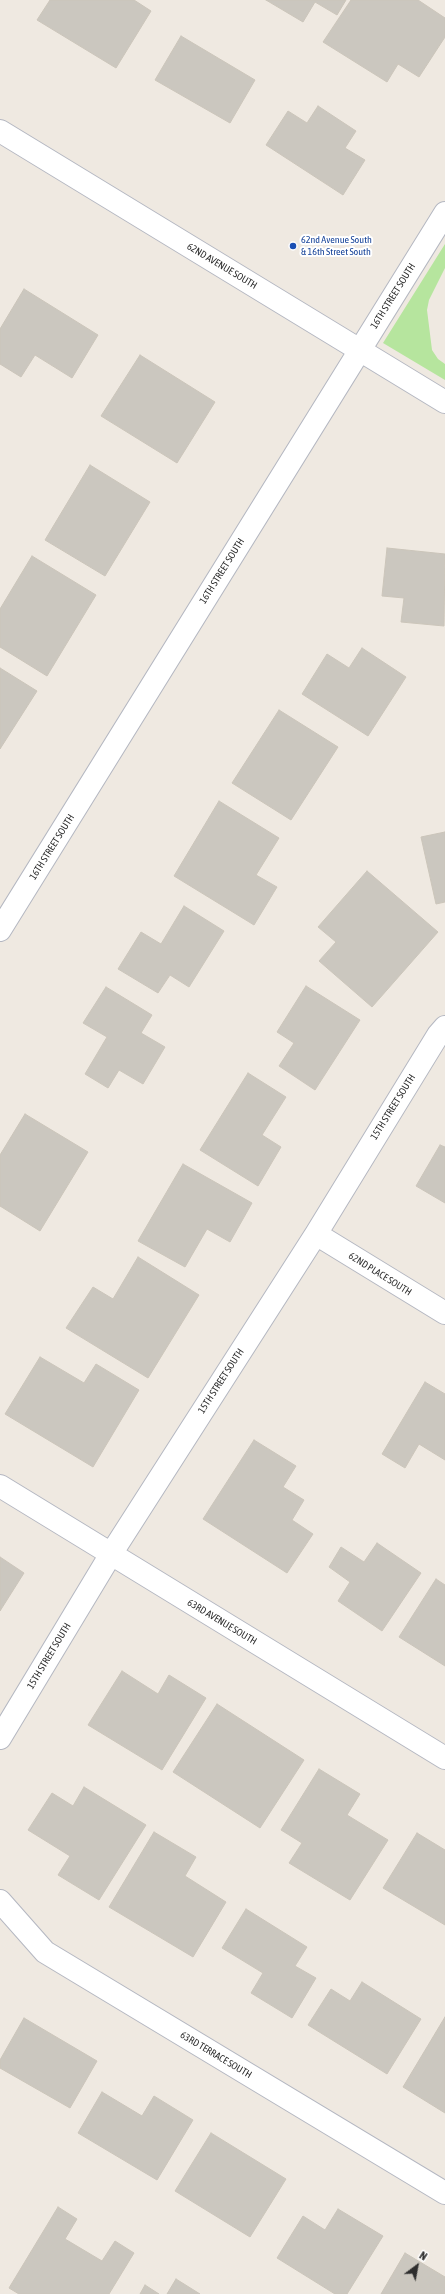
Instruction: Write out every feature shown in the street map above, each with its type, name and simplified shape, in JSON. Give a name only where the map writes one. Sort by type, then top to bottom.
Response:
[{"type":"street","name":"62ND AVENUE SOUTH","points":[[0,131],[445,402]]},
{"type":"street","name":"16TH STREET SOUTH","points":[[0,930],[445,213]]},
{"type":"street","name":"15TH STREET SOUTH","points":[[0,1738],[110,1554],[316,1234],[438,1035],[445,1027]]},
{"type":"street","name":"62ND PLACE SOUTH","points":[[316,1234],[445,1313]]},
{"type":"street","name":"63RD AVENUE SOUTH","points":[[0,1486],[445,1758]]},
{"type":"street","name":"63RD TERRACE SOUTH","points":[[0,1901],[45,1952],[445,2193]]},
{"type":"green space","points":[[445,244],[445,268],[429,300],[427,310],[432,350],[438,359],[445,364],[445,380],[383,343]]},
{"type":"building","points":[[50,0],[134,0],[151,11],[116,68],[37,20]]},
{"type":"building","points":[[266,0],[346,0],[337,15],[315,2],[303,22]]},
{"type":"building","points":[[351,0],[418,0],[445,18],[445,37],[419,77],[398,64],[387,82],[323,42]]},
{"type":"building","points":[[181,36],[255,80],[230,123],[155,80]]},
{"type":"building","points":[[318,106],[356,131],[345,148],[365,160],[343,195],[266,145],[288,111],[307,123]]},
{"type":"building","points":[[24,289],[98,335],[72,378],[35,355],[21,377],[0,364],[0,329]]},
{"type":"building","points":[[140,355],[215,402],[177,463],[101,416]]},
{"type":"building","points":[[90,465],[150,502],[105,576],[45,540]]},
{"type":"building","points":[[387,548],[445,554],[444,626],[401,622],[404,598],[382,596]]},
{"type":"building","points":[[32,556],[96,595],[47,676],[0,647],[0,609]]},
{"type":"building","points":[[362,648],[406,677],[368,736],[302,694],[327,654],[349,668]]},
{"type":"building","points":[[0,668],[37,691],[0,749]]},
{"type":"building","points":[[279,710],[338,747],[291,820],[232,783]]},
{"type":"building","points":[[219,801],[279,838],[256,875],[277,887],[254,925],[174,876]]},
{"type":"building","points":[[445,832],[445,902],[436,904],[421,837]]},
{"type":"building","points":[[367,871],[438,932],[372,1007],[319,961],[336,942],[318,927]]},
{"type":"building","points":[[184,906],[224,931],[189,987],[170,975],[158,993],[118,969],[141,932],[161,944]]},
{"type":"building","points":[[306,986],[360,1020],[315,1090],[279,1066],[294,1043],[277,1032]]},
{"type":"building","points":[[106,987],[152,1015],[141,1033],[165,1047],[143,1084],[119,1070],[108,1088],[85,1074],[107,1037],[83,1023]]},
{"type":"building","points":[[248,1073],[286,1097],[262,1135],[281,1147],[258,1186],[200,1150]]},
{"type":"building","points":[[25,1114],[88,1152],[40,1231],[0,1206],[0,1155]]},
{"type":"building","points":[[440,1145],[445,1147],[445,1203],[416,1186]]},
{"type":"building","points":[[183,1164],[252,1203],[230,1242],[207,1229],[185,1267],[138,1241]]},
{"type":"building","points":[[138,1257],[199,1295],[148,1378],[66,1328],[93,1287],[113,1299]]},
{"type":"building","points":[[40,1357],[84,1383],[96,1364],[139,1390],[93,1467],[5,1414]]},
{"type":"building","points":[[425,1382],[445,1394],[445,1460],[419,1444],[405,1468],[382,1454]]},
{"type":"building","points":[[254,1440],[296,1466],[283,1487],[304,1500],[292,1520],[313,1534],[287,1573],[203,1519]]},
{"type":"building","points":[[377,1543],[421,1573],[382,1631],[338,1601],[350,1582],[329,1567],[341,1547],[364,1562]]},
{"type":"building","points":[[0,1557],[24,1573],[0,1611]]},
{"type":"building","points":[[436,1579],[445,1585],[445,1666],[399,1637]]},
{"type":"building","points":[[122,1671],[158,1694],[169,1675],[206,1698],[162,1770],[88,1725]]},
{"type":"building","points":[[217,1704],[304,1760],[260,1828],[173,1772]]},
{"type":"building","points":[[319,1769],[360,1794],[347,1815],[388,1840],[350,1900],[289,1863],[302,1843],[281,1830]]},
{"type":"building","points":[[84,1787],[146,1825],[99,1900],[58,1875],[70,1856],[28,1830],[52,1793],[73,1806]]},
{"type":"building","points":[[154,1832],[196,1857],[185,1876],[226,1902],[193,1957],[109,1907]]},
{"type":"building","points":[[417,1833],[445,1850],[445,1925],[383,1888]]},
{"type":"building","points":[[246,1909],[307,1947],[295,1966],[316,1978],[292,2018],[251,1993],[263,1973],[222,1948]]},
{"type":"building","points":[[362,1982],[421,2019],[387,2074],[308,2025],[331,1989],[350,2001]]},
{"type":"building","points":[[445,2017],[445,2113],[403,2087]]},
{"type":"building","points":[[24,2018],[97,2061],[70,2108],[0,2068],[0,2060]]},
{"type":"building","points":[[102,2092],[142,2116],[154,2096],[193,2120],[157,2180],[78,2133]]},
{"type":"building","points":[[211,2133],[286,2179],[250,2237],[175,2191]]},
{"type":"building","points":[[58,2207],[77,2219],[65,2239],[102,2261],[115,2241],[134,2253],[109,2294],[19,2294],[9,2288]]},
{"type":"building","points":[[338,2209],[383,2236],[347,2294],[335,2294],[277,2258],[303,2216],[325,2230]]},
{"type":"building","points":[[405,2253],[445,2277],[445,2294],[381,2294]]},
{"type":"building","points":[[176,2279],[200,2294],[167,2294]]},
{"type":"building","points":[[145,2285],[159,2294],[140,2294]]},
{"type":"place","name":"62nd Avenue South & 16th Street South","points":[[293,246]]}]
